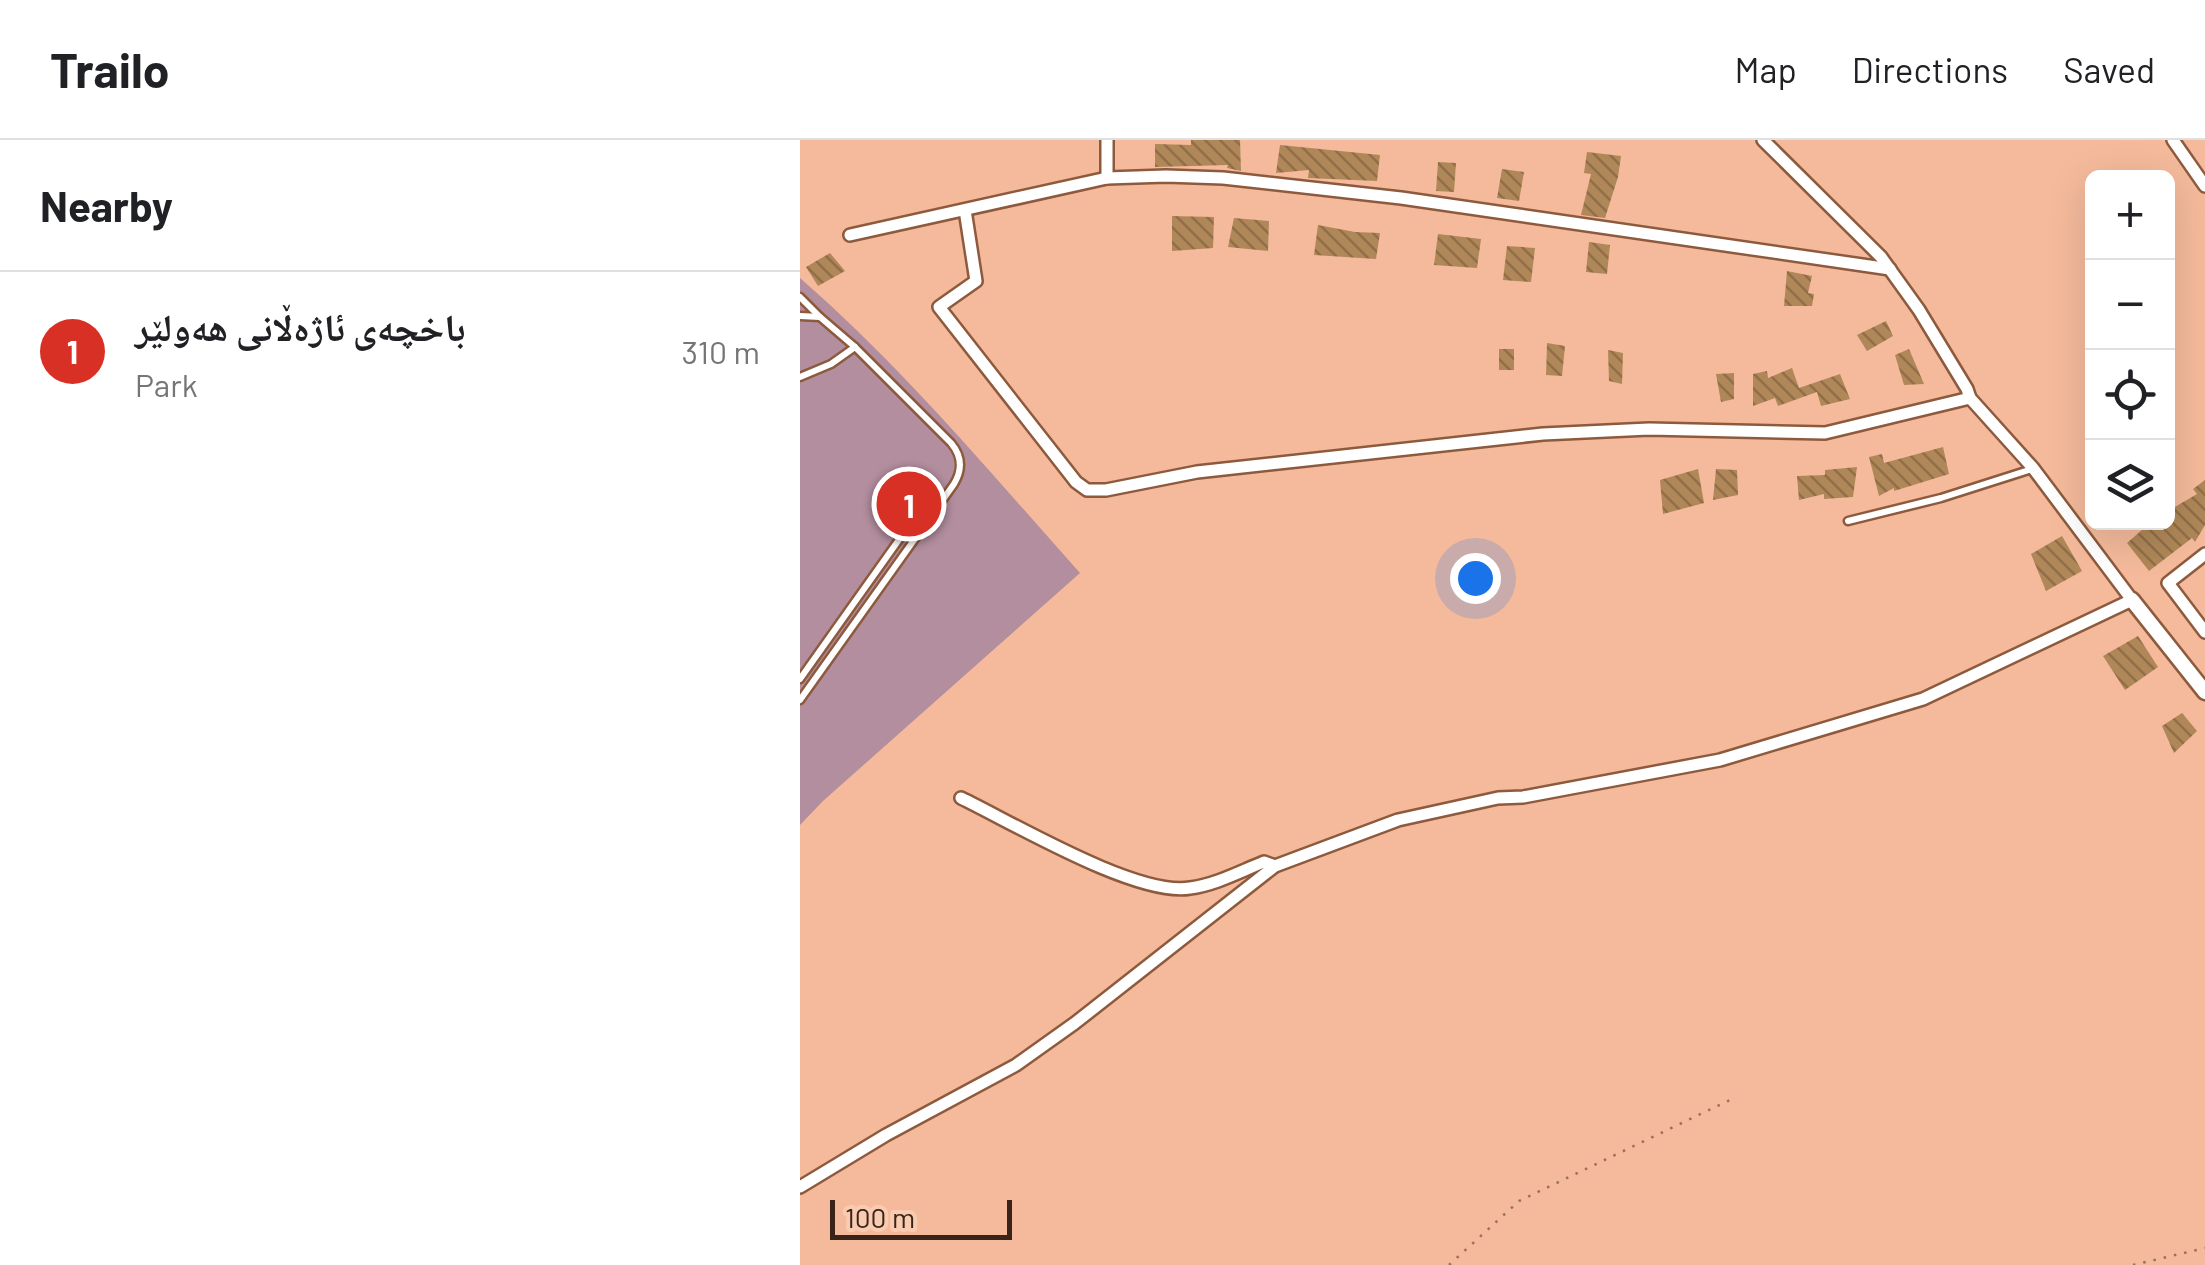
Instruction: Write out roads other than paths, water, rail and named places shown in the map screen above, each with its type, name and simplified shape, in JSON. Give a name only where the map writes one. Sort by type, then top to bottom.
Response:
[{"type":"street","points":[[1107,140],[1107,178]]},
{"type":"street","points":[[1763,140],[1890,269],[1968,389],[1970,398],[2033,468],[2205,692]]},
{"type":"street","points":[[2173,140],[2205,186]]},
{"type":"street","points":[[850,235],[1107,178],[1223,178],[1401,198],[1890,269]]},
{"type":"street","points":[[965,210],[976,281],[940,306],[1076,482],[1087,490],[1106,490],[1197,472],[1542,434],[1649,429],[1825,434],[1970,398]]},
{"type":"street","points":[[2205,554],[2168,582],[2205,632]]},
{"type":"street","points":[[800,1188],[886,1135],[1016,1064],[1075,1024],[1275,866],[1398,820],[1498,798],[1523,797],[1720,760],[1922,699],[2132,600]]},
{"type":"street","points":[[961,798],[1130,880],[1166,888],[1191,888],[1264,862],[1275,866]]},
{"type":"lane","points":[[800,296],[951,443],[959,455],[961,469],[801,696]]},
{"type":"lane","points":[[800,316],[820,318]]},
{"type":"lane","points":[[800,377],[831,364],[855,347]]},
{"type":"lane","points":[[1848,520],[1941,498],[2033,468]]},
{"type":"lane","points":[[800,679],[925,503]]},
{"type":"place","name":"باخچەی ئاژەڵانی هەولێر","points":[[909,504]]}]
